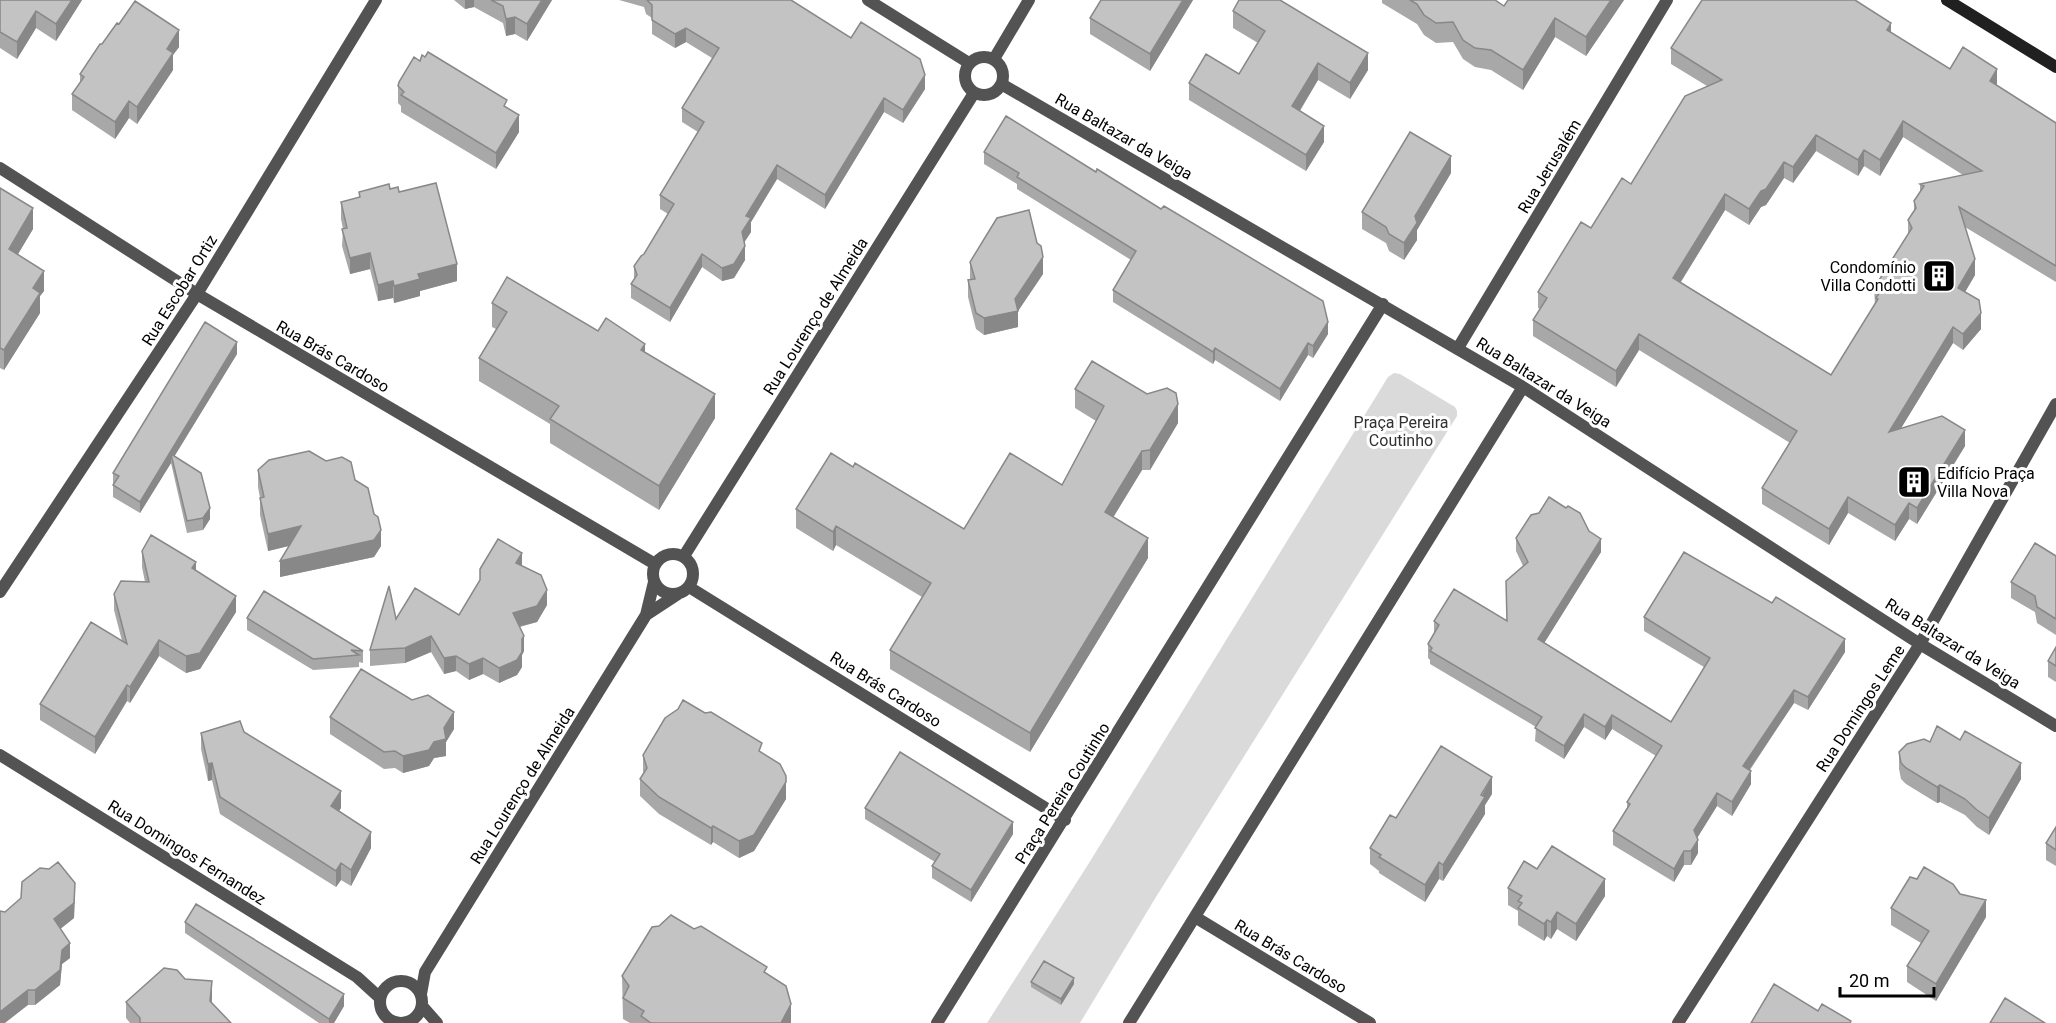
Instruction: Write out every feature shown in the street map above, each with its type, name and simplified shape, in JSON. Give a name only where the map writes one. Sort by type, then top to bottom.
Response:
[{"type":"street","name":"Rua Escobar Ortiz","points":[[0,592],[197,294],[376,0]]},
{"type":"street","points":[[868,0],[969,63]]},
{"type":"street","points":[[994,59],[1029,0]]},
{"type":"street","name":"Rua Jerusalém","points":[[1458,348],[1667,0]]},
{"type":"street","points":[[1947,0],[2056,67]]},
{"type":"street","points":[[985,56],[994,59],[1001,66],[1004,75],[1003,85],[995,93],[985,96],[974,93],[967,85],[965,74],[969,63],[985,56]]},
{"type":"street","name":"Rua Baltazar da Veiga","points":[[1003,85],[1523,387],[1920,644],[2056,726]]},
{"type":"street","name":"Rua Lourenço de Almeida","points":[[684,556],[974,93]]},
{"type":"street","name":"Rua Brás Cardoso","points":[[0,168],[197,294],[655,564]]},
{"type":"street","name":"Praça Pereira Coutinho","points":[[937,1023],[1383,304]]},
{"type":"street","points":[[1129,1023],[1523,387]]},
{"type":"street","name":"Rua Domingos Leme","points":[[1678,1023],[1920,644],[2056,404]]},
{"type":"street","points":[[673,553],[684,556],[692,565],[693,577],[684,590],[669,594],[660,590],[654,582],[652,573],[655,564],[662,556],[673,553]]},
{"type":"street","name":"Rua Lourenço de Almeida","points":[[422,1000],[425,972],[646,615],[654,582]]},
{"type":"street","name":"Rua Brás Cardoso","points":[[684,590],[1065,820]]},
{"type":"street","name":"Rua Lourenço de Almeida","points":[[646,615],[684,590]]},
{"type":"street","name":"Rua Domingos Fernandez","points":[[0,755],[383,991]]},
{"type":"street","name":"Rua Brás Cardoso","points":[[1195,917],[1370,1023]]},
{"type":"street","points":[[405,981],[425,972]]},
{"type":"street","points":[[422,1000],[417,1021],[403,1023],[383,1019],[379,1006],[383,991],[395,981],[405,981],[415,985],[437,1023]]},
{"type":"green space","name":"Praça Pereira Coutinho","points":[[1394,373],[1400,374],[1455,407],[1457,416],[1156,897],[1080,1023],[987,1023],[1089,863],[1388,377]]},
{"type":"building","points":[[0,0],[72,0],[56,24],[36,11],[17,42],[0,32]]},
{"type":"building","points":[[491,0],[542,0],[527,24],[515,17],[506,19],[503,6]]},
{"type":"building","points":[[647,0],[791,0],[851,38],[861,22],[920,59],[925,75],[903,110],[884,98],[825,195],[777,165],[746,216],[751,218],[742,232],[745,246],[734,264],[722,268],[702,254],[670,308],[631,284],[637,275],[634,266],[644,254],[674,204],[660,195],[704,122],[682,108],[719,48],[686,28],[675,34],[652,20],[652,5]]},
{"type":"building","points":[[1101,0],[1183,0],[1150,54],[1090,18]]},
{"type":"building","points":[[1239,0],[1280,0],[1368,53],[1350,83],[1318,63],[1292,106],[1324,126],[1306,155],[1189,83],[1206,54],[1239,74],[1265,31],[1233,11]]},
{"type":"building","points":[[1410,0],[1495,0],[1504,6],[1508,0],[1611,0],[1586,37],[1555,18],[1523,70],[1491,50],[1475,48],[1463,40],[1453,22],[1436,23],[1424,15],[1417,4]]},
{"type":"building","points":[[1702,0],[1855,0],[1891,23],[1887,30],[1950,69],[1963,47],[1997,69],[1990,81],[2056,123],[2056,266],[1959,207],[1975,259],[1958,288],[1979,300],[1981,313],[1963,334],[1953,327],[1889,432],[1942,416],[1965,430],[1917,508],[1909,503],[1895,525],[1848,497],[1829,529],[1762,488],[1797,431],[1639,334],[1616,371],[1533,320],[1547,298],[1538,292],[1581,222],[1591,228],[1622,178],[1631,184],[1685,96],[1722,80],[1671,48]],"holes":[[[1903,121],[1982,171],[1920,184],[1924,186],[1914,201],[1916,208],[1908,220],[1912,228],[1874,288],[1880,292],[1876,298],[1878,299],[1831,375],[1673,278],[1725,194],[1749,209],[1784,162],[1793,167],[1816,135],[1858,160],[1864,150],[1880,160]]]},
{"type":"building","points":[[135,1],[179,30],[167,49],[173,53],[137,107],[129,101],[115,122],[72,94],[84,77],[80,74],[100,44],[117,23],[119,24]]},
{"type":"building","points":[[428,52],[507,100],[504,106],[519,115],[496,153],[401,95],[404,92],[398,86],[399,82],[414,57],[420,61],[422,55],[425,57]]},
{"type":"building","points":[[1006,116],[1096,172],[1097,169],[1161,209],[1164,206],[1323,301],[1328,322],[1313,346],[1308,343],[1280,389],[1215,348],[1213,352],[1113,290],[1136,251],[1017,177],[1019,173],[984,152]]},
{"type":"building","points":[[1410,132],[1451,156],[1415,216],[1417,223],[1404,243],[1389,234],[1386,227],[1362,212]]},
{"type":"building","points":[[436,183],[457,264],[418,274],[420,279],[394,286],[393,281],[378,285],[370,253],[350,258],[342,229],[347,228],[341,202],[360,197],[359,192],[389,184],[390,189],[398,187],[399,192]]},
{"type":"building","points":[[0,188],[33,208],[9,249],[44,271],[33,288],[40,293],[4,350],[0,348]]},
{"type":"building","points":[[1029,210],[1043,257],[1015,299],[1018,311],[984,318],[976,313],[968,280],[975,279],[970,262],[997,218]]},
{"type":"building","points":[[507,277],[598,331],[606,318],[645,344],[641,350],[715,394],[659,486],[550,419],[559,406],[479,358],[507,312],[492,303]]},
{"type":"building","points":[[205,322],[237,342],[140,502],[113,485],[119,476],[113,473]]},
{"type":"building","points":[[1092,361],[1147,394],[1167,388],[1176,393],[1178,404],[1150,450],[1142,451],[1105,512],[1148,538],[1030,733],[890,650],[931,583],[836,526],[833,532],[796,509],[831,453],[853,467],[855,463],[964,529],[1010,453],[1062,485],[1104,406],[1075,389]]},
{"type":"building","points":[[309,451],[326,461],[342,457],[351,462],[355,480],[368,488],[374,514],[378,517],[381,530],[374,540],[280,561],[301,526],[268,534],[260,498],[264,497],[258,470],[269,460]]},
{"type":"building","points":[[171,454],[201,473],[210,508],[203,518],[187,521]]},
{"type":"building","points":[[1549,497],[1566,508],[1568,506],[1580,513],[1589,531],[1601,539],[1538,639],[1671,722],[1710,658],[1644,617],[1684,552],[1772,603],[1776,597],[1845,639],[1808,697],[1794,690],[1743,766],[1751,771],[1732,802],[1717,793],[1694,830],[1698,840],[1691,851],[1684,851],[1674,869],[1613,831],[1630,804],[1627,802],[1662,746],[1612,715],[1605,727],[1584,714],[1564,746],[1535,728],[1542,717],[1430,651],[1432,648],[1428,644],[1439,625],[1434,621],[1454,589],[1507,621],[1506,581],[1528,562],[1516,538],[1531,515],[1539,513]]},
{"type":"building","points":[[151,535],[196,562],[192,568],[236,596],[200,653],[186,656],[159,640],[130,687],[127,685],[95,737],[40,704],[91,622],[127,644],[114,594],[121,581],[149,582],[142,551]]},
{"type":"building","points":[[498,539],[522,553],[516,563],[541,575],[547,590],[537,606],[513,613],[524,636],[522,652],[517,660],[499,668],[483,658],[469,664],[456,656],[444,658],[431,636],[405,648],[370,650],[389,586],[396,619],[415,588],[459,615],[480,580],[480,569]]},
{"type":"building","points":[[2035,543],[2056,556],[2056,619],[2037,607],[2035,596],[2011,582]]},
{"type":"building","points":[[264,591],[363,651],[351,650],[359,655],[313,659],[247,618]]},
{"type":"building","points":[[2056,647],[2056,666],[2048,661]]},
{"type":"building","points":[[361,669],[412,700],[428,695],[454,712],[444,728],[446,739],[434,742],[429,750],[403,756],[395,751],[384,752],[330,717]]},
{"type":"building","points":[[683,700],[705,713],[711,712],[762,743],[759,751],[780,764],[786,776],[786,782],[754,835],[739,841],[713,826],[711,828],[659,797],[640,779],[647,768],[643,755],[665,718],[678,709]]},
{"type":"building","points":[[240,721],[244,732],[341,791],[331,806],[371,832],[351,870],[341,863],[336,871],[220,797],[212,763],[208,764],[201,733]]},
{"type":"building","points":[[1937,726],[1960,740],[1965,731],[2021,763],[1989,818],[1965,799],[1940,785],[1937,787],[1901,763],[1899,752],[1907,744],[1924,739],[1930,742]]},
{"type":"building","points":[[1441,746],[1492,777],[1481,795],[1485,797],[1443,865],[1439,862],[1425,885],[1379,857],[1381,855],[1370,848],[1390,815],[1396,818]]},
{"type":"building","points":[[900,752],[1013,822],[971,890],[932,866],[940,854],[865,808]]},
{"type":"building","points":[[2056,827],[2056,850],[2046,843]]},
{"type":"building","points":[[1552,846],[1605,879],[1576,924],[1557,912],[1551,922],[1547,920],[1544,924],[1518,908],[1522,903],[1518,901],[1522,896],[1508,888],[1524,861],[1537,869]]},
{"type":"building","points":[[58,862],[75,883],[74,903],[54,919],[70,943],[62,950],[60,970],[35,990],[28,990],[0,1012],[0,911],[5,912],[21,898],[22,882],[40,868],[49,869]]},
{"type":"building","points":[[1924,867],[1953,884],[1960,894],[1986,900],[1936,984],[1907,966],[1929,931],[1891,908],[1910,877],[1917,879]]},
{"type":"building","points":[[196,904],[344,994],[329,1019],[185,922]]},
{"type":"building","points":[[671,915],[694,929],[701,926],[767,967],[764,972],[786,986],[791,1004],[781,1023],[651,1023],[641,1016],[644,1011],[623,998],[629,986],[622,976],[652,927],[659,926]]},
{"type":"building","points":[[1044,961],[1074,978],[1061,999],[1031,982]]},
{"type":"building","points":[[164,968],[177,970],[185,979],[212,981],[210,1001],[231,1023],[140,1023],[140,1018],[126,1002]]},
{"type":"building","points":[[1774,984],[1818,1011],[1822,1004],[1851,1021],[1850,1023],[1751,1023]]},
{"type":"building","points":[[2005,998],[2045,1023],[1990,1023]]},
{"type":"place","name":"Condomínio Villa Condotti","points":[[1939,276]]},
{"type":"place","name":"Edifício Praça Villa Nova","points":[[1914,482]]}]
